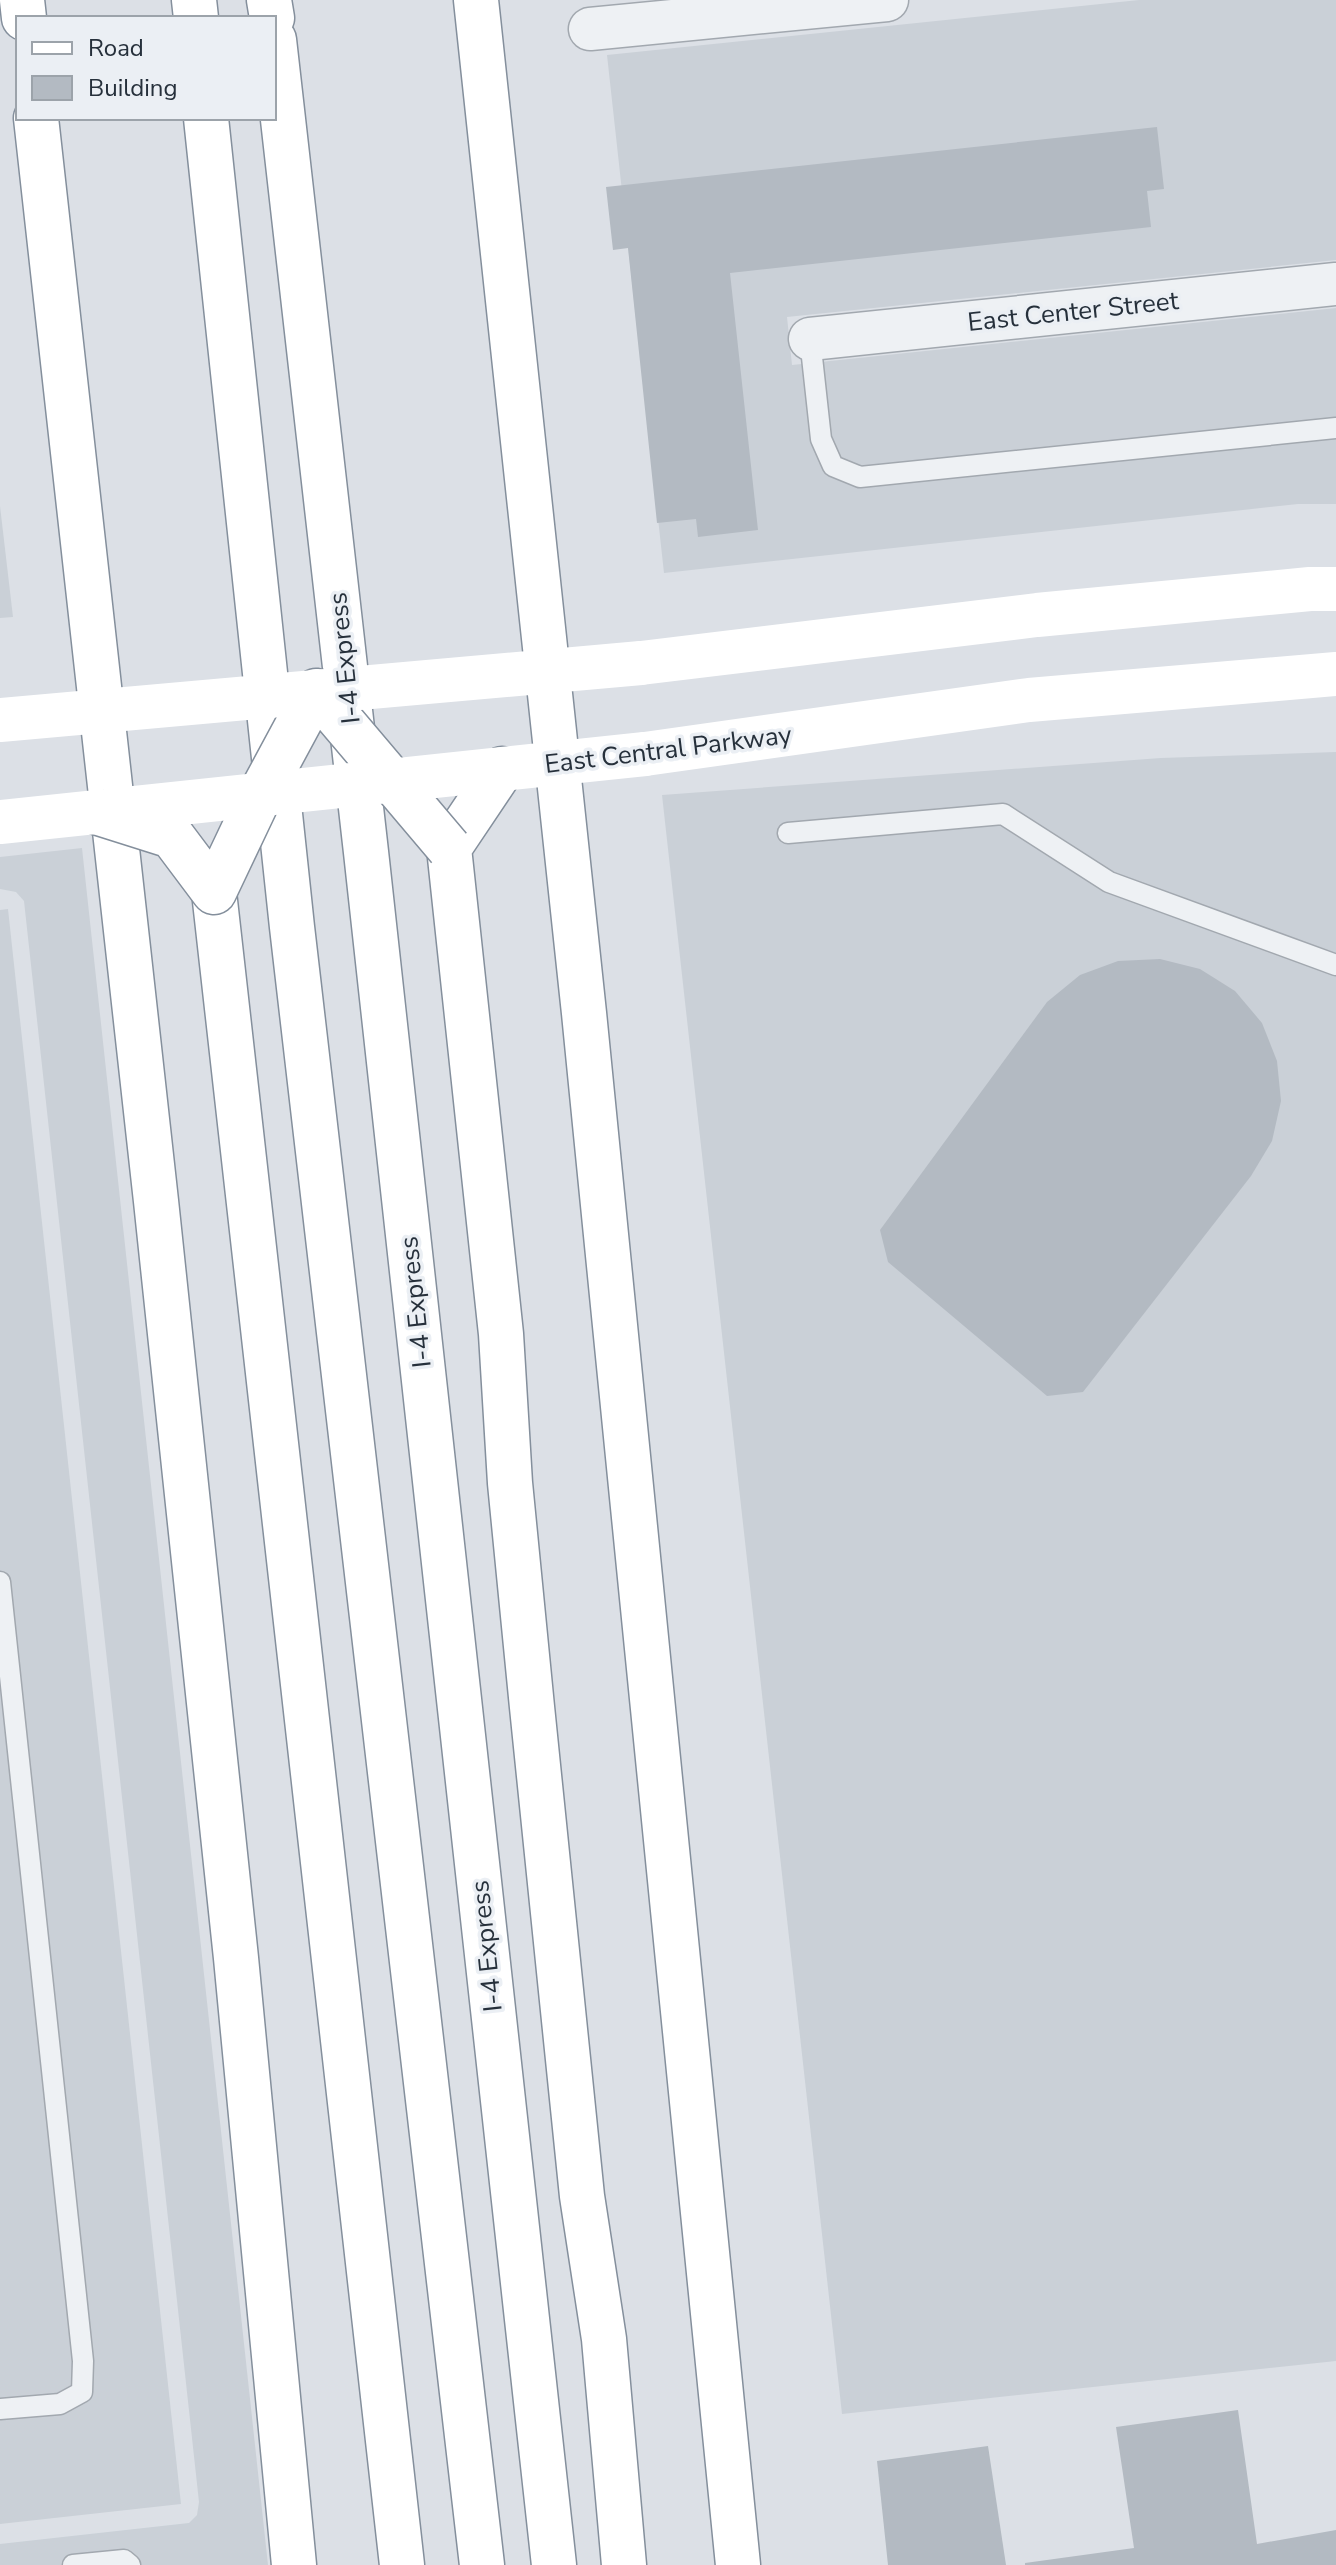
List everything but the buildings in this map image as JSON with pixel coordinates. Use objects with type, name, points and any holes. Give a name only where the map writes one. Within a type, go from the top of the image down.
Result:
[{"type":"main road","points":[[476,0],[584,1013],[738,2565]]},
{"type":"main road","name":"I-4 Express","points":[[276,58],[554,2565]]},
{"type":"main road","points":[[36,120],[236,1958],[294,2565]]},
{"type":"main road","points":[[206,120],[292,927],[482,2565]]},
{"type":"main road","points":[[0,720],[641,663],[1037,615],[1336,589]]},
{"type":"main road","name":"East Central Parkway","points":[[0,822],[645,754],[1029,700],[1336,674]]},
{"type":"main road","points":[[316,691],[449,848],[501,1334],[510,1483],[537,1755],[582,2196],[604,2339],[624,2565]]},
{"type":"main road","points":[[214,892],[260,795],[316,691]]},
{"type":"main road","points":[[449,848],[502,769]]},
{"type":"main road","points":[[96,812],[172,836],[214,892],[402,2565]]},
{"type":"street","points":[[590,29],[887,0]]},
{"type":"street","name":"East Center Street","points":[[810,339],[1336,284]]},
{"type":"lane","points":[[810,339],[821,439],[833,466],[860,477],[1336,428]]},
{"type":"lane","points":[[788,833],[1003,814],[1109,882],[1336,965]]},
{"type":"lane","points":[[0,1582],[83,2361],[82,2392],[60,2404],[0,2409]]},
{"type":"lane","points":[[73,2565],[124,2560],[130,2565]]},
{"type":"shaded area","points":[[1139,0],[1336,0],[1336,260],[787,317],[792,365],[1336,308],[1336,504],[1298,504],[664,573],[607,55]]},
{"type":"shaded area","points":[[0,506],[13,617],[0,618]]},
{"type":"shaded area","points":[[1336,752],[1336,2361],[842,2414],[662,795],[1161,758]]},
{"type":"shaded area","points":[[82,848],[268,2565],[0,2565],[0,2544],[189,2523],[197,2515],[199,2502],[24,901],[16,892],[0,889],[0,857]]},
{"type":"shaded area","points":[[8,909],[181,2504],[0,2524],[0,910]]}]
